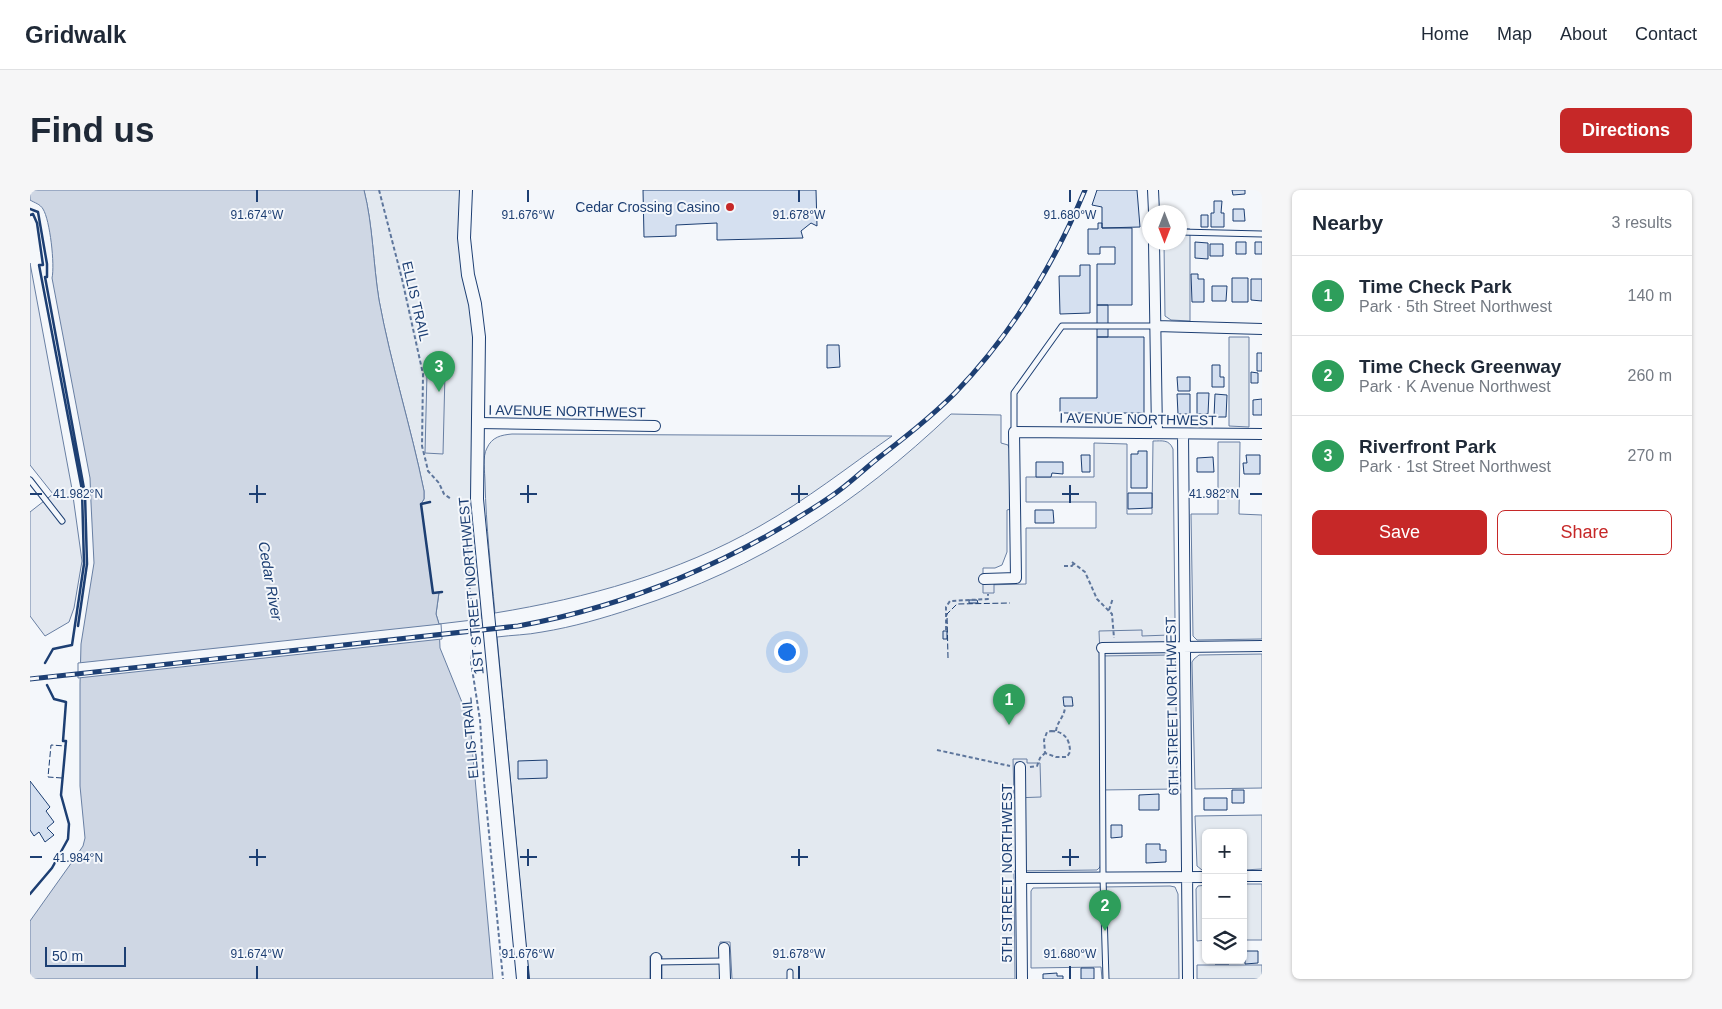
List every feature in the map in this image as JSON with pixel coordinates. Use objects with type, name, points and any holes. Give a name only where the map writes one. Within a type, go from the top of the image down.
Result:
[{"type":"street","name":"1ST STREET NORTHWEST","points":[[466,190],[464,238],[468,275],[475,304],[479,337],[477,499],[522,979]]},
{"type":"street","points":[[1153,190],[1154,205]]},
{"type":"street","points":[[1154,250],[1157,433]]},
{"type":"street","points":[[1156,326],[1262,329]]},
{"type":"street","name":"I AVENUE NORTHWEST","points":[[478,423],[655,426]]},
{"type":"street","name":"I AVENUE NORTHWEST","points":[[1014,432],[1262,434]]},
{"type":"street","points":[[984,579],[1016,578],[1014,432]]},
{"type":"street","name":"6TH STREET NORTHWEST","points":[[1183,434],[1188,979]]},
{"type":"street","points":[[1102,648],[1262,646]]},
{"type":"street","name":"5TH STREET NORTHWEST","points":[[1020,766],[1022,979]]},
{"type":"street","points":[[1247,876],[1262,876]]},
{"type":"street","points":[[1021,878],[1202,877]]},
{"type":"street","points":[[724,948],[725,979]]},
{"type":"street","points":[[656,960],[656,979]]},
{"type":"lane","points":[[1187,232],[1262,234]]},
{"type":"lane","points":[[1014,432],[1014,393],[1062,326],[1156,326]]},
{"type":"lane","points":[[30,480],[62,521]]},
{"type":"lane","points":[[1102,648],[1103,878],[1106,979]]},
{"type":"lane","points":[[656,960],[725,961]]},
{"type":"lane","points":[[790,972],[790,979]]},
{"type":"path","name":"ELLIS TRAIL","points":[[379,190],[422,368],[422,446],[428,471],[439,483],[444,494],[451,499]]},
{"type":"path","points":[[466,516],[470,593],[472,603],[478,610]]},
{"type":"path","points":[[1064,566],[1072,566],[1073,563],[1084,572],[1097,599],[1114,618],[1114,648]]},
{"type":"path","points":[[946,630],[946,607],[950,601],[988,599],[988,594]]},
{"type":"path","points":[[1108,610],[1113,598]]},
{"type":"path","name":"ELLIS TRAIL","points":[[480,633],[472,652],[471,662],[480,720],[503,979]]},
{"type":"path","points":[[1056,731],[1057,724],[1064,714],[1065,706]]},
{"type":"path","points":[[1050,731],[1056,731],[1068,740],[1069,754],[1064,757],[1056,757],[1046,753],[1044,745],[1046,734],[1050,731]]},
{"type":"path","points":[[937,750],[1013,767],[1037,766],[1040,758],[1046,753]]},
{"type":"shaded area","points":[[364,190],[466,190],[478,335],[483,560],[481,619],[439,624],[436,614],[439,593],[433,593],[421,504],[424,499],[424,491],[379,300]]},
{"type":"shaded area","points":[[1187,229],[1190,229],[1190,321],[1171,320],[1165,316],[1164,250],[1187,250]]},
{"type":"shaded area","points":[[30,263],[72,489],[82,561],[74,608],[69,622],[45,636],[30,616],[30,512],[53,494],[30,465]]},
{"type":"shaded area","points":[[1229,337],[1249,337],[1249,427],[1229,426]]},
{"type":"shaded area","points":[[427,373],[445,373],[443,454],[425,453]]},
{"type":"shaded area","points":[[951,414],[1001,415],[1001,443],[1008,445],[1010,450],[1011,509],[1007,510],[1007,552],[1002,565],[995,568],[983,568],[983,585],[1026,584],[1026,528],[1096,528],[1096,502],[1026,502],[1026,477],[1094,477],[1094,443],[1127,444],[1127,514],[1152,514],[1153,441],[1165,441],[1173,449],[1177,789],[1100,790],[1101,862],[1097,870],[1014,871],[1015,979],[732,979],[730,942],[720,942],[721,979],[662,979],[662,956],[650,956],[650,979],[529,979],[497,637],[554,630],[600,619],[680,592],[764,553],[804,530],[879,477]]},
{"type":"shaded area","points":[[512,434],[892,436],[777,516],[729,543],[631,582],[564,600],[495,613],[486,515],[485,452],[494,439]]},
{"type":"shaded area","points":[[1218,442],[1240,442],[1239,514],[1262,515],[1262,639],[1197,640],[1193,636],[1191,514],[1218,514]]},
{"type":"shaded area","points":[[983,581],[994,581],[994,593],[983,593]]},
{"type":"shaded area","points":[[1142,630],[1142,636],[1169,635],[1169,655],[1100,656],[1099,631]]},
{"type":"shaded area","points":[[1262,654],[1262,788],[1195,789],[1192,662],[1199,655]]},
{"type":"shaded area","points":[[1013,759],[1027,759],[1027,763],[1040,763],[1041,797],[1014,798]]},
{"type":"shaded area","points":[[1262,815],[1262,869],[1247,870],[1247,829],[1202,829],[1202,870],[1197,866],[1195,816]]},
{"type":"shaded area","points":[[1247,884],[1262,884],[1262,940],[1247,940]]},
{"type":"shaded area","points":[[1198,886],[1202,886],[1202,940],[1197,941],[1196,889]]},
{"type":"shaded area","points":[[1175,887],[1178,894],[1179,979],[1102,979],[1101,967],[1031,968],[1031,891],[1033,888]]},
{"type":"shaded area","points":[[1197,965],[1262,965],[1262,979],[1197,979]]},
{"type":"water","name":"Cedar River","points":[[30,190],[364,190],[379,300],[424,491],[424,499],[421,504],[433,593],[439,592],[436,614],[439,624],[440,648],[470,722],[493,979],[30,979],[30,921],[83,846],[85,838],[80,786],[81,644],[94,563],[90,478],[52,278],[53,263],[50,232],[43,209],[30,200]]},
{"type":"pier","points":[[441,624],[442,639],[78,678],[78,663]]},
{"type":"building","name":"Cedar Crossing Casino","points":[[643,190],[816,190],[817,226],[811,223],[801,231],[803,238],[717,240],[717,223],[676,225],[676,236],[644,237]]},
{"type":"building","points":[[1097,190],[1137,190],[1140,227],[1102,228],[1102,207],[1092,205]]},
{"type":"building","points":[[1232,190],[1245,190],[1245,194],[1233,195]]},
{"type":"building","points":[[1214,201],[1222,201],[1221,213],[1224,213],[1224,227],[1211,227],[1211,213],[1214,213]]},
{"type":"building","points":[[1233,209],[1244,209],[1245,221],[1233,221]]},
{"type":"building","points":[[1201,215],[1208,215],[1208,227],[1201,227]]},
{"type":"building","points":[[1098,223],[1102,223],[1102,228],[1132,228],[1132,305],[1097,305],[1097,264],[1115,264],[1115,247],[1100,247],[1100,254],[1088,254],[1088,229],[1098,229]]},
{"type":"building","points":[[1195,242],[1208,243],[1208,259],[1195,258]]},
{"type":"building","points":[[1236,242],[1246,242],[1246,254],[1236,254]]},
{"type":"building","points":[[1255,242],[1262,242],[1262,254],[1255,254]]},
{"type":"building","points":[[1210,244],[1223,244],[1223,256],[1210,256]]},
{"type":"building","points":[[1080,265],[1090,265],[1090,313],[1060,314],[1059,276],[1080,276]]},
{"type":"building","points":[[1191,274],[1198,274],[1198,279],[1204,279],[1204,302],[1192,302]]},
{"type":"building","points":[[1232,278],[1248,278],[1248,302],[1232,302]]},
{"type":"building","points":[[1251,279],[1262,279],[1262,301],[1251,300]]},
{"type":"building","points":[[1212,286],[1227,286],[1226,301],[1212,301]]},
{"type":"building","points":[[1097,305],[1108,305],[1108,337],[1097,337]]},
{"type":"building","points":[[1097,337],[1144,337],[1144,413],[1060,413],[1060,398],[1097,398]]},
{"type":"building","points":[[827,345],[839,345],[840,367],[827,368]]},
{"type":"building","points":[[1257,353],[1262,353],[1262,371],[1257,371]]},
{"type":"building","points":[[1212,365],[1220,365],[1220,377],[1224,377],[1224,387],[1212,387]]},
{"type":"building","points":[[1251,372],[1258,373],[1258,383],[1251,383]]},
{"type":"building","points":[[1177,377],[1190,377],[1190,391],[1178,391]]},
{"type":"building","points":[[1197,393],[1209,393],[1208,414],[1197,414]]},
{"type":"building","points":[[1177,394],[1190,394],[1190,414],[1178,414]]},
{"type":"building","points":[[1215,394],[1227,395],[1226,417],[1214,417]]},
{"type":"building","points":[[1262,399],[1262,415],[1253,415],[1253,400]]},
{"type":"building","points":[[1138,451],[1147,451],[1147,488],[1131,488],[1131,454],[1138,454]]},
{"type":"building","points":[[1081,455],[1090,455],[1090,472],[1082,472]]},
{"type":"building","points":[[1246,455],[1260,455],[1260,474],[1244,474],[1243,463],[1247,463]]},
{"type":"building","points":[[1213,457],[1214,472],[1197,472],[1197,458]]},
{"type":"building","points":[[1036,462],[1063,462],[1063,474],[1052,473],[1051,477],[1036,477]]},
{"type":"building","points":[[1128,493],[1152,493],[1152,508],[1128,509]]},
{"type":"building","points":[[1035,510],[1053,510],[1054,523],[1035,523]]},
{"type":"building","points":[[969,600],[977,600],[978,603],[969,603]]},
{"type":"building","points":[[943,631],[947,631],[947,639],[943,639]]},
{"type":"building","points":[[1063,697],[1072,697],[1073,706],[1064,706]]},
{"type":"building","points":[[547,760],[547,778],[518,779],[518,761]]},
{"type":"building","points":[[30,781],[50,807],[46,811],[54,822],[47,828],[54,835],[45,842],[39,832],[34,836],[30,830]]},
{"type":"building","points":[[1232,790],[1244,790],[1244,803],[1232,803]]},
{"type":"building","points":[[1159,794],[1159,810],[1139,810],[1139,795]]},
{"type":"building","points":[[1204,798],[1227,798],[1227,810],[1204,810]]},
{"type":"building","points":[[1111,825],[1122,825],[1122,837],[1111,838]]},
{"type":"building","points":[[1146,844],[1160,844],[1160,850],[1166,850],[1166,862],[1146,863]]},
{"type":"building","points":[[1247,951],[1258,951],[1258,963],[1247,964]]},
{"type":"building","points":[[1081,968],[1094,968],[1094,979],[1081,979]]},
{"type":"building","points":[[1057,973],[1057,976],[1063,976],[1063,979],[1043,979],[1043,974]]},
{"type":"railway","points":[[30,679],[518,626],[559,617],[641,593],[681,578],[720,560],[758,541],[836,493],[917,427],[955,393],[1013,323],[1045,271],[1073,218],[1085,190]]},
{"type":"fence","points":[[948,658],[947,614],[957,604],[1010,603]]},
{"type":"fence","points":[[62,778],[48,777],[51,745],[65,746]]},
{"type":"wall","points":[[30,209],[38,212],[47,264],[47,277],[45,277],[85,494],[87,564],[78,626]]},
{"type":"wall","points":[[30,215],[33,214],[37,223],[43,265],[39,265],[82,490],[84,564],[72,645],[53,649],[45,663]]},
{"type":"wall","points":[[430,502],[421,504],[433,593],[442,592]]},
{"type":"wall","points":[[30,894],[52,868],[68,839],[69,824],[61,795],[66,741],[63,741],[66,702],[54,699],[47,685]]},
{"type":"place","name":"Cedar Crossing Casino","points":[[730,207]]},
{"type":"place","name":"Riverfront Park","points":[[439,392]]},
{"type":"place","name":"Time Check Park","points":[[1009,725]]},
{"type":"place","name":"Time Check Greenway","points":[[1105,931]]}]
